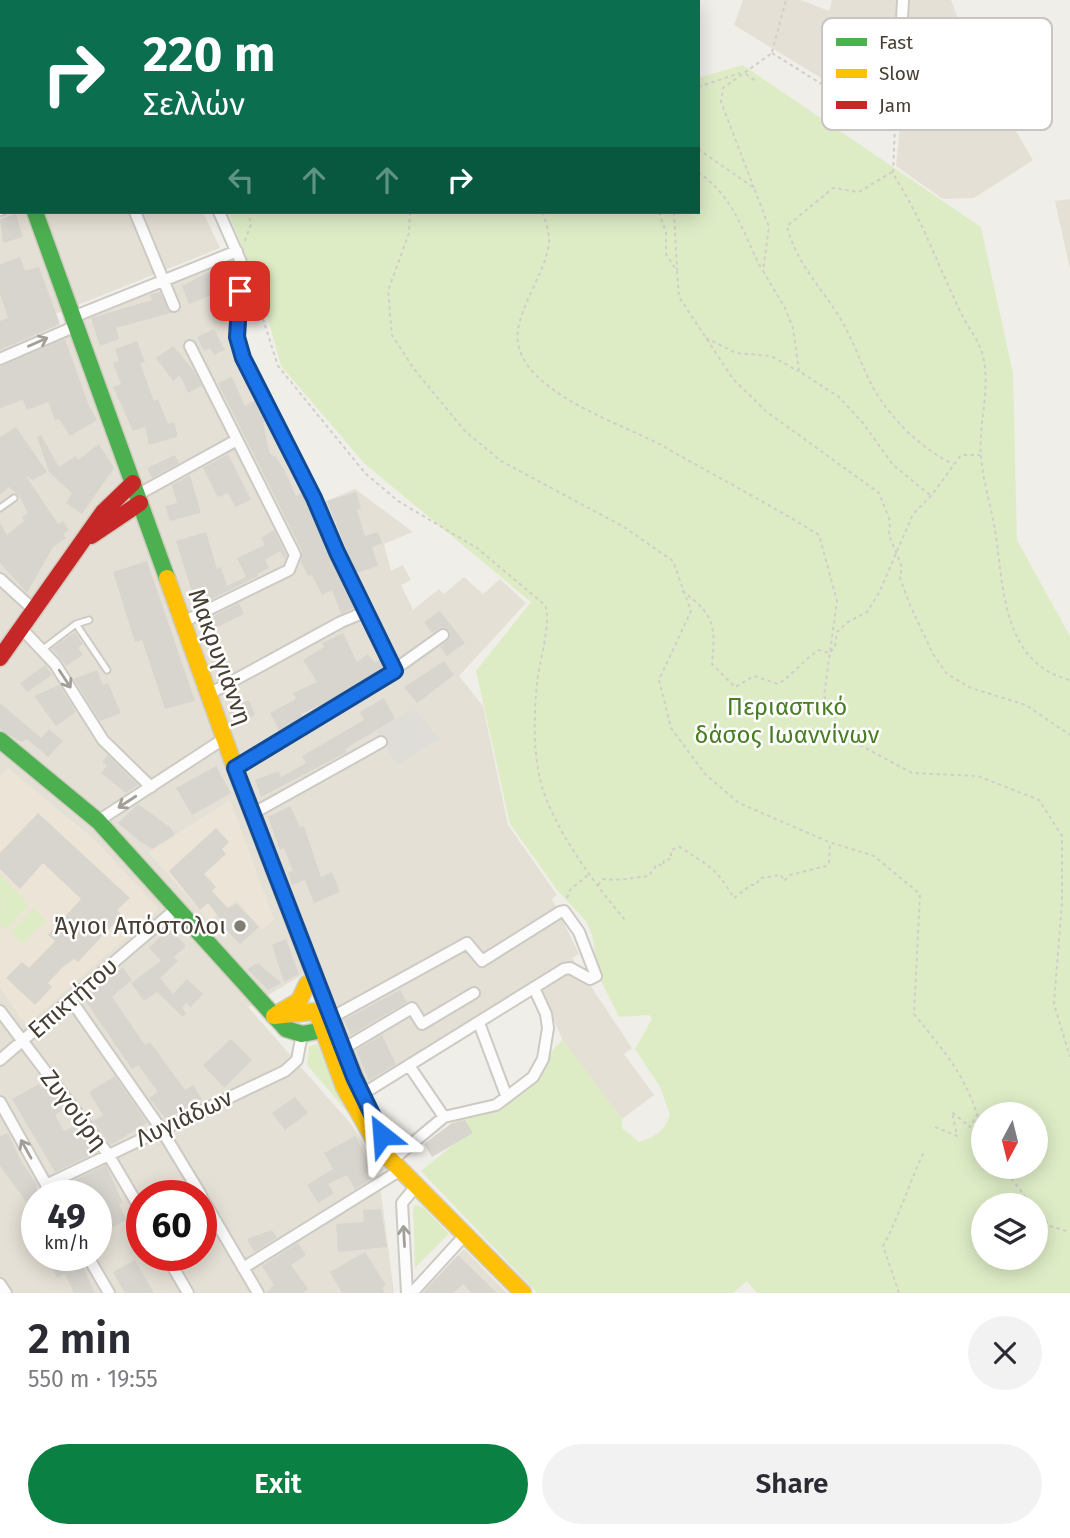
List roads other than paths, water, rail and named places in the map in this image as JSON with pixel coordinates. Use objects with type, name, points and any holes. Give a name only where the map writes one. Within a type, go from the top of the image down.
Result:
[{"type":"main road","name":"Μακρυγιάννη","points":[[36,214],[327,1020],[355,1110],[379,1148],[523,1293]]},
{"type":"main road","points":[[0,658],[112,501],[136,494]]},
{"type":"main road","points":[[1,743],[98,821],[286,1029],[302,1034],[327,1020]]},
{"type":"main road","name":"Μακρυγιάννη","points":[[279,886],[307,985],[343,1049],[361,1095],[406,1173]]},
{"type":"main road","points":[[274,1016],[299,1001],[307,985]]},
{"type":"main road","points":[[274,1016],[327,1020]]},
{"type":"street","points":[[902,18],[903,0]]},
{"type":"street","points":[[136,214],[174,306]]},
{"type":"street","points":[[220,214],[237,251],[241,271],[237,310],[239,346],[395,671]]},
{"type":"street","points":[[0,359],[74,322],[237,251]]},
{"type":"street","points":[[183,622],[289,570],[295,555],[235,441],[190,345]]},
{"type":"street","points":[[136,494],[235,441]]},
{"type":"street","points":[[0,579],[34,610]]},
{"type":"street","points":[[209,694],[341,622],[367,611]]},
{"type":"street","points":[[21,628],[43,649],[66,680],[94,729],[150,787]]},
{"type":"street","points":[[235,768],[395,671],[443,635]]},
{"type":"street","points":[[98,821],[225,738]]},
{"type":"street","points":[[252,814],[381,742]]},
{"type":"street","name":"Επικτήτου","points":[[0,1060],[177,908]]},
{"type":"street","points":[[327,1020],[467,943],[482,961],[564,911],[579,932],[596,976],[590,979],[570,968],[361,1095]]},
{"type":"street","points":[[243,1268],[406,1173],[444,1117],[489,1108],[533,1077],[543,1059],[548,1028],[534,988]]},
{"type":"street","points":[[343,1049],[412,1007],[422,1024],[474,993]]},
{"type":"street","points":[[71,1000],[161,1129],[191,1180]]},
{"type":"street","name":"Ζυγούρη","points":[[0,1011],[108,1154],[126,1185]]},
{"type":"street","points":[[479,1023],[506,1095]]},
{"type":"street","name":"Λυγιάδων","points":[[56,1180],[285,1071],[297,1060],[302,1034]]},
{"type":"street","points":[[410,1066],[444,1117]]},
{"type":"street","points":[[0,1102],[43,1180]]},
{"type":"street","points":[[406,1173],[402,1203],[409,1293]]},
{"type":"street","points":[[217,1223],[258,1293]]},
{"type":"street","points":[[409,1293],[467,1234]]},
{"type":"street","points":[[96,1271],[109,1293]]},
{"type":"street","points":[[175,1271],[188,1293]]},
{"type":"street","points":[[0,1284],[6,1293]]},
{"type":"lane","points":[[0,509],[14,498]]},
{"type":"lane","points":[[43,649],[76,624],[89,620]]},
{"type":"lane","points":[[76,624],[107,670]]},
{"type":"place","name":"Άγιοι Απόστολοι","points":[[240,926]]},
{"type":"park label","name":"Περιαστικό δάσος Ιωαννίνων","points":[[787,721]]}]
